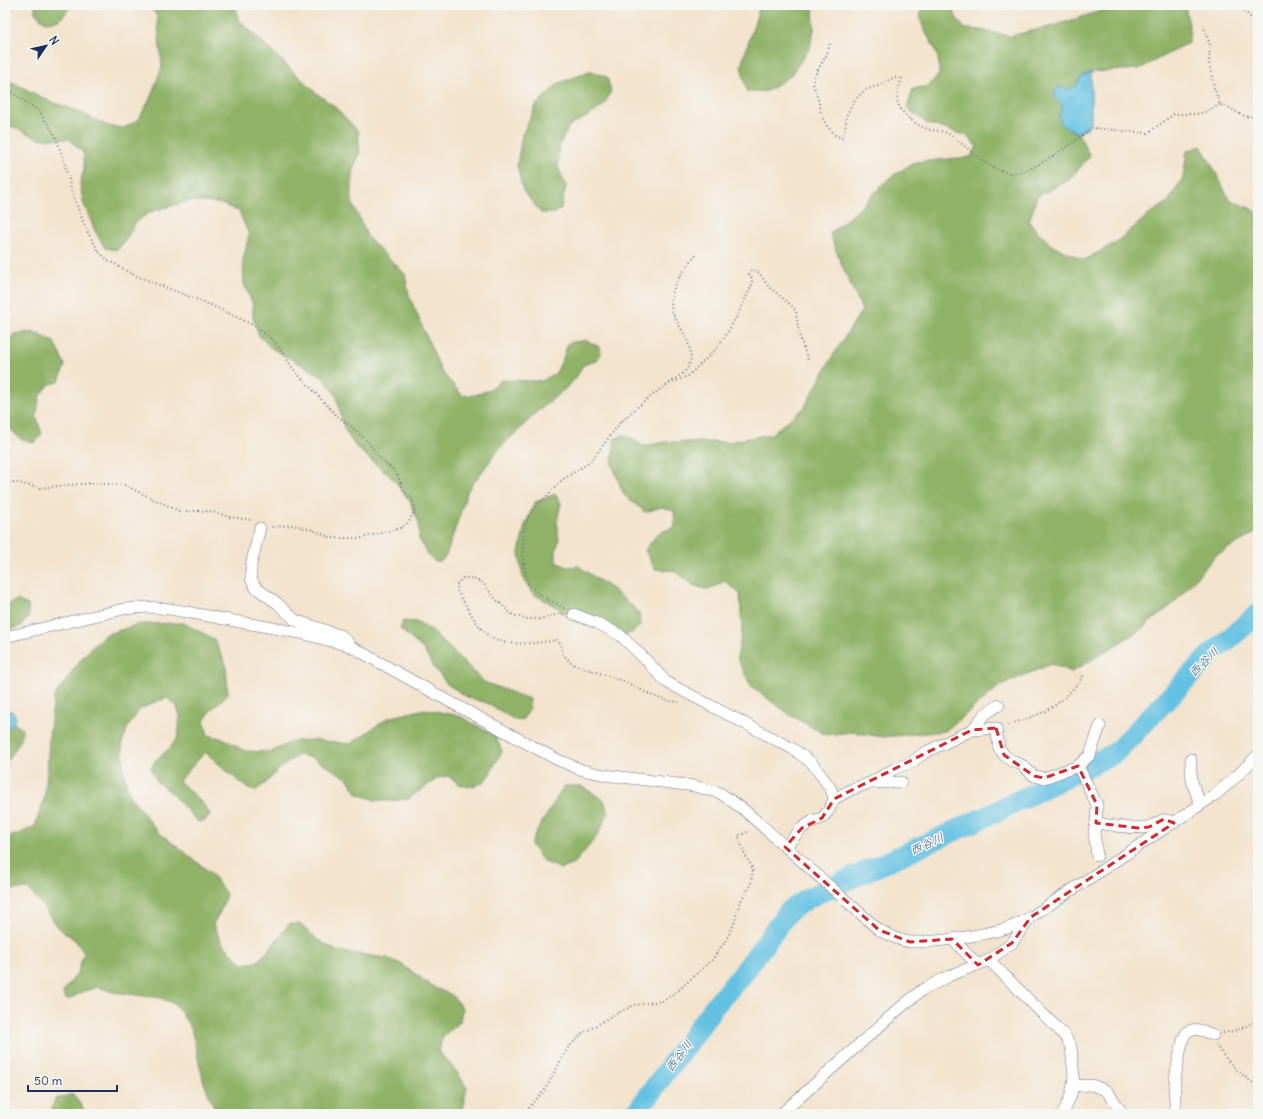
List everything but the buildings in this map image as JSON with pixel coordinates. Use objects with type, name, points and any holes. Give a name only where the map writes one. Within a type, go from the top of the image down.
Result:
[{"type":"street","points":[[260,528],[251,565],[252,579],[256,588],[295,620],[342,636],[350,646]]},
{"type":"street","points":[[5,637],[124,609],[147,607],[170,609],[300,633],[350,646],[558,760],[582,770],[605,775],[694,786],[720,793],[743,809],[879,930],[894,938],[910,942],[977,935],[1009,927],[1030,917],[1201,804],[1238,775],[1258,755]]},
{"type":"street","points":[[574,614],[597,623],[620,635],[666,682],[793,749],[812,763],[831,789],[834,799]]},
{"type":"street","points":[[972,730],[985,714],[999,705]]},
{"type":"street","points":[[870,783],[881,775],[912,762],[924,753],[972,730],[996,728],[999,748],[1004,755],[1012,761],[1022,765],[1034,776],[1044,778],[1081,770],[1090,755],[1100,726]]},
{"type":"street","points":[[1191,759],[1190,772],[1192,782],[1201,804]]},
{"type":"street","points":[[1081,770],[1097,805],[1094,832],[1097,856]]},
{"type":"street","points":[[785,847],[802,828],[822,818],[829,810],[834,799],[852,789],[870,783],[901,782]]},
{"type":"street","points":[[1096,824],[1138,828],[1149,827],[1164,819],[1174,823]]},
{"type":"street","points":[[781,1114],[922,990],[949,976],[984,963],[1012,943],[1030,917]]},
{"type":"street","points":[[952,938],[984,963],[1065,1036],[1072,1047],[1074,1076],[1073,1086],[1063,1114]]},
{"type":"street","points":[[1177,1114],[1175,1083],[1181,1048],[1185,1035],[1188,1032],[1197,1029],[1213,1035]]},
{"type":"street","points":[[1073,1086],[1092,1085],[1107,1091],[1123,1114]]},
{"type":"path","points":[[1240,5],[1258,29]]},
{"type":"path","points":[[1203,25],[1210,45],[1209,63],[1220,106]]},
{"type":"path","points":[[830,44],[827,54],[814,77],[813,84],[820,106],[821,115],[827,126],[835,135],[842,138],[845,130],[847,114],[854,101],[866,90],[893,78],[902,77],[897,90],[898,103],[902,111],[912,121],[929,129],[946,132],[987,164],[1001,171],[1016,173],[1035,167],[1062,150],[1092,128],[1148,133],[1174,114],[1202,113],[1220,106],[1224,106],[1240,115],[1247,117],[1258,114]]},
{"type":"path","points":[[5,88],[39,111],[54,132],[63,157],[72,193],[86,229],[99,252],[109,261],[134,275],[211,305],[253,325],[274,342],[295,371],[336,415],[363,438],[378,456],[397,474],[404,491],[413,500],[415,509],[409,522],[401,528],[361,538],[331,538],[313,530],[293,525],[260,528],[253,521],[230,517],[210,510],[179,511],[124,485],[95,483],[68,484],[40,488],[14,482],[5,483]]},
{"type":"path","points":[[574,614],[540,595],[528,584],[522,555],[524,530],[527,520],[534,508],[562,480],[590,462],[620,423],[664,386],[685,372],[690,363],[691,350],[686,337],[674,316],[671,306],[672,296],[677,281],[697,253]]},
{"type":"path","points":[[664,386],[688,376],[715,350],[726,335],[739,312],[752,284],[752,278],[749,274],[751,271],[755,270],[760,274],[769,287],[796,311],[799,335],[808,360]]},
{"type":"path","points":[[574,614],[555,615],[540,619],[524,619],[511,614],[492,595],[483,583],[471,578],[463,578],[457,584],[457,592],[482,629],[490,638],[500,642],[531,643],[556,640],[561,644],[562,653],[572,664],[624,682],[668,701],[682,702]]},
{"type":"path","points":[[996,728],[1038,715],[1059,703],[1073,690],[1084,674]]},
{"type":"path","points":[[523,1114],[544,1091],[568,1048],[582,1034],[608,1018],[634,1005],[662,1002],[675,993],[711,961],[734,924],[739,904],[751,884],[753,869],[738,836],[762,826]]},
{"type":"path","points":[[1258,1019],[1246,1027],[1234,1032],[1213,1035],[1215,1042],[1223,1054],[1251,1082],[1258,1086]]},
{"type":"highlighted area","points":[[996,728],[1004,755],[1034,776],[1044,778],[1078,766],[1097,805],[1096,823],[1138,828],[1149,827],[1164,819],[1174,823],[1031,917],[1012,943],[978,965],[952,939],[910,942],[879,930],[785,847],[802,828],[822,818],[834,799],[972,730]]},
{"type":"green space","points":[[35,5],[72,5],[60,20],[45,22],[35,13]]},
{"type":"green space","points":[[149,5],[235,5],[239,20],[315,92],[335,107],[358,131],[360,153],[352,172],[352,202],[368,238],[405,274],[409,295],[441,371],[463,396],[475,395],[489,390],[502,380],[542,381],[556,373],[568,343],[586,340],[599,347],[601,354],[596,361],[583,365],[576,378],[566,388],[538,411],[499,449],[468,490],[446,556],[441,561],[434,561],[428,555],[419,539],[419,523],[410,502],[395,481],[355,446],[344,428],[336,395],[322,376],[271,348],[259,336],[253,317],[253,305],[244,284],[243,260],[249,235],[239,211],[218,203],[188,201],[150,212],[136,222],[125,241],[117,250],[105,248],[95,231],[83,202],[80,183],[84,170],[84,154],[69,139],[39,139],[5,123],[5,80],[51,102],[75,110],[108,126],[124,128],[138,120],[149,101],[162,67],[157,16]]},
{"type":"green space","points":[[760,5],[813,5],[814,30],[809,50],[790,76],[767,91],[747,92],[741,66]]},
{"type":"green space","points":[[924,5],[951,5],[956,17],[965,29],[981,30],[1010,36],[1053,26],[1119,5],[1185,5],[1190,31],[1188,43],[1139,69],[1091,72],[1081,77],[1077,85],[1068,90],[1058,86],[1063,106],[1059,115],[1073,132],[1078,133],[1090,156],[1069,180],[1037,196],[1029,222],[1051,245],[1084,260],[1115,243],[1151,213],[1168,202],[1183,178],[1187,151],[1201,146],[1229,199],[1256,211],[1258,219],[1258,529],[1250,536],[1216,555],[1173,604],[1137,632],[1072,672],[1051,664],[1001,685],[945,731],[883,737],[851,732],[826,735],[790,715],[751,686],[737,658],[742,630],[740,594],[725,581],[708,590],[693,585],[675,571],[655,569],[645,550],[658,533],[675,527],[674,511],[662,507],[645,512],[624,495],[612,464],[615,438],[625,435],[644,446],[665,442],[728,442],[771,434],[804,408],[834,354],[862,310],[840,261],[830,233],[859,209],[889,178],[915,162],[971,157],[977,147],[967,136],[926,123],[907,108],[913,89],[928,86],[939,74],[937,54],[922,23],[921,11]]},
{"type":"green space","points":[[592,71],[607,77],[611,91],[604,105],[590,115],[569,126],[559,146],[558,167],[566,186],[561,208],[555,213],[541,213],[523,191],[517,165],[522,135],[537,104],[559,83]]},
{"type":"green space","points":[[34,332],[54,342],[65,365],[59,382],[50,384],[40,395],[36,416],[42,434],[34,443],[20,439],[5,423],[5,346],[14,334]]},
{"type":"green space","points":[[555,494],[561,503],[557,522],[559,540],[556,550],[556,562],[567,567],[578,566],[612,589],[639,612],[640,626],[633,632],[625,635],[572,620],[558,608],[533,594],[523,578],[519,553],[525,525],[535,502]]},
{"type":"green space","points":[[17,600],[28,605],[29,616],[22,625],[5,632],[5,606]]},
{"type":"green space","points":[[403,621],[416,622],[431,630],[484,682],[529,699],[530,709],[523,719],[515,720],[487,703],[467,697],[447,684],[433,666],[423,649],[400,629]]},
{"type":"green space","points":[[183,623],[214,639],[226,665],[228,694],[211,710],[204,721],[208,735],[224,739],[245,751],[271,752],[293,741],[317,740],[350,744],[388,718],[425,709],[460,716],[495,736],[502,751],[483,783],[468,787],[459,784],[448,776],[438,778],[408,799],[392,801],[375,800],[358,794],[347,778],[313,758],[298,755],[278,770],[267,782],[255,791],[242,784],[205,752],[179,781],[203,804],[210,814],[206,820],[198,822],[168,790],[157,782],[151,769],[155,761],[169,749],[178,737],[180,716],[177,706],[167,698],[139,710],[128,727],[122,743],[124,774],[130,796],[157,831],[211,873],[226,894],[221,910],[213,924],[222,943],[243,964],[256,962],[268,951],[289,924],[300,924],[318,940],[337,951],[387,958],[401,964],[435,988],[452,995],[462,1009],[460,1022],[444,1035],[438,1051],[457,1072],[467,1088],[462,1109],[455,1114],[217,1114],[204,1083],[191,1028],[176,1005],[161,998],[112,992],[99,987],[84,991],[68,1000],[64,998],[63,992],[77,974],[84,953],[75,940],[56,926],[44,907],[28,889],[5,890],[5,837],[17,835],[35,826],[44,799],[54,697],[81,659],[104,635],[139,624]]},
{"type":"green space","points":[[14,723],[22,729],[21,740],[5,765],[5,725],[10,728]]},
{"type":"green space","points":[[564,786],[581,786],[604,800],[608,813],[598,835],[574,864],[561,869],[543,861],[531,845],[535,834]]},
{"type":"green space","points":[[73,1094],[87,1114],[50,1114],[55,1099]]},
{"type":"water","points":[[1091,72],[1091,122],[1087,128],[1078,133],[1061,125],[1059,115],[1063,106],[1054,97],[1058,86],[1068,90],[1077,85],[1081,77]]},
{"type":"water","points":[[5,707],[14,713],[16,718],[10,728],[5,725]]},
{"type":"waterway","name":"西谷川","points":[[635,1114],[716,1004],[741,976],[788,912],[808,898],[987,816],[1115,753],[1209,656],[1258,614]]}]
